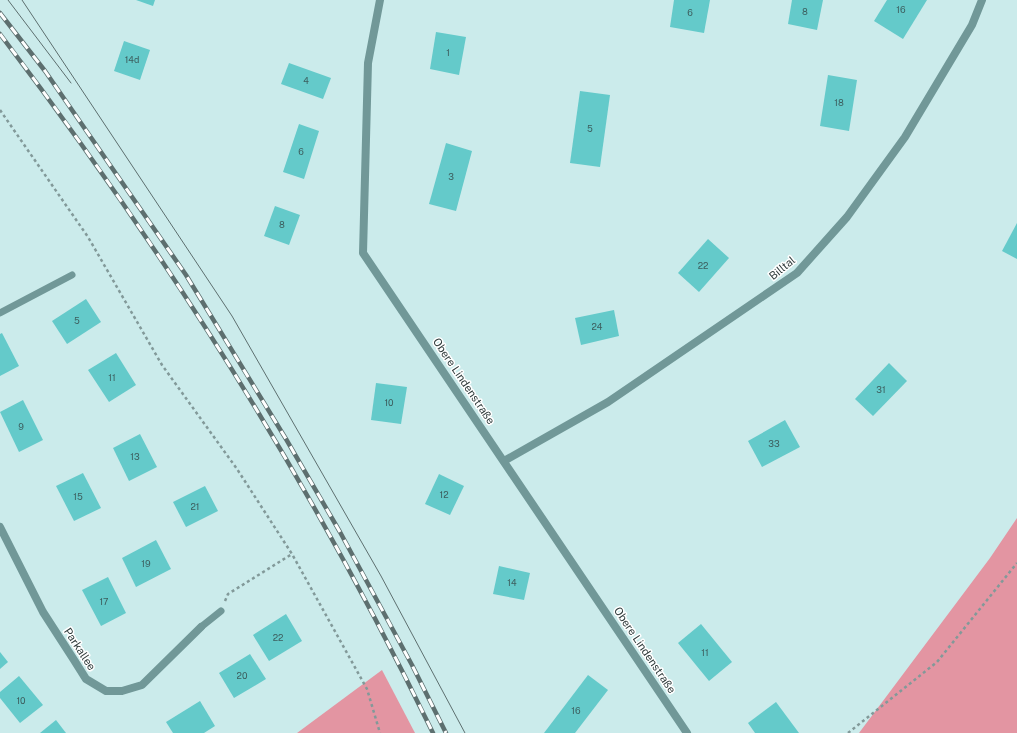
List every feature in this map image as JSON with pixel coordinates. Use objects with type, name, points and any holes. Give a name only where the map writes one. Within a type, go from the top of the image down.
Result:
[{"type":"street","name":"Obere Lindenstraße","points":[[380,0],[368,63],[363,253],[687,733]]},
{"type":"street","name":"Billtal","points":[[504,461],[608,402],[797,273],[847,217],[905,137],[972,25],[982,0]]},
{"type":"street","name":"Parkallee","points":[[0,527],[43,612],[86,679],[106,691],[122,691],[142,685],[201,627]]},
{"type":"lane","points":[[0,313],[72,275]]},
{"type":"lane","points":[[201,627],[221,611]]},
{"type":"path","points":[[0,110],[88,237],[162,365],[237,469],[292,554],[367,689],[380,733]]},
{"type":"path","points":[[221,611],[228,594],[292,554]]},
{"type":"path","points":[[848,733],[937,662],[1017,563]]},
{"type":"shaded area","points":[[1017,518],[1017,733],[859,733],[990,558]]},
{"type":"shaded area","points":[[382,670],[415,733],[297,733]]},
{"type":"building","points":[[136,0],[155,0],[153,6]]},
{"type":"building","points":[[674,0],[710,0],[704,33],[670,27]]},
{"type":"building","points":[[792,0],[823,0],[817,30],[788,24]]},
{"type":"building","points":[[887,0],[927,0],[903,39],[874,21]]},
{"type":"building","points":[[436,32],[466,37],[459,75],[430,69]]},
{"type":"building","points":[[124,41],[150,50],[140,80],[114,71]]},
{"type":"building","points":[[289,63],[331,78],[323,99],[281,84]]},
{"type":"building","points":[[828,75],[857,80],[849,131],[820,126]]},
{"type":"building","points":[[580,91],[610,95],[600,167],[570,163]]},
{"type":"building","points":[[299,124],[319,131],[304,179],[283,172]]},
{"type":"building","points":[[446,143],[472,151],[456,211],[429,204]]},
{"type":"building","points":[[275,206],[300,215],[289,245],[264,236]]},
{"type":"building","points":[[1017,223],[1017,259],[1002,251]]},
{"type":"building","points":[[708,239],[729,258],[699,292],[678,273]]},
{"type":"building","points":[[86,299],[101,322],[67,344],[52,321]]},
{"type":"building","points":[[614,310],[619,336],[581,345],[575,318]]},
{"type":"building","points":[[2,333],[19,366],[0,376],[0,334]]},
{"type":"building","points":[[116,353],[136,385],[109,402],[88,370]]},
{"type":"building","points":[[889,363],[907,381],[873,416],[855,399]]},
{"type":"building","points":[[376,383],[407,387],[401,424],[371,420]]},
{"type":"building","points":[[23,400],[43,440],[19,452],[0,412]]},
{"type":"building","points":[[785,420],[800,447],[762,467],[748,441]]},
{"type":"building","points":[[140,434],[157,467],[129,481],[113,448]]},
{"type":"building","points":[[83,473],[101,508],[74,521],[56,486]]},
{"type":"building","points":[[439,474],[464,486],[450,515],[425,504]]},
{"type":"building","points":[[205,486],[218,511],[186,527],[173,502]]},
{"type":"building","points":[[156,540],[171,569],[136,587],[122,558]]},
{"type":"building","points":[[499,566],[530,573],[524,600],[493,594]]},
{"type":"building","points":[[108,577],[126,613],[101,626],[82,590]]},
{"type":"building","points":[[286,614],[302,641],[269,661],[253,635]]},
{"type":"building","points":[[701,624],[732,662],[709,681],[678,643]]},
{"type":"building","points":[[0,652],[8,662],[0,669]]},
{"type":"building","points":[[250,654],[266,679],[234,698],[219,673]]},
{"type":"building","points":[[588,675],[608,690],[575,733],[544,733]]},
{"type":"building","points":[[19,676],[43,705],[20,723],[0,698],[0,692]]},
{"type":"building","points":[[200,701],[215,726],[204,733],[173,733],[166,722]]},
{"type":"building","points":[[776,702],[799,733],[755,733],[748,723]]},
{"type":"building","points":[[56,720],[66,733],[40,733]]},
{"type":"tram line","points":[[8,0],[71,83]]},
{"type":"tram line","points":[[22,0],[232,316],[381,576],[465,733]]},
{"type":"railway","points":[[0,13],[45,71],[186,275],[286,439],[340,532],[412,665],[446,733]]},
{"type":"railway","points":[[0,34],[121,200],[234,373],[338,550],[387,641],[433,733]]}]
